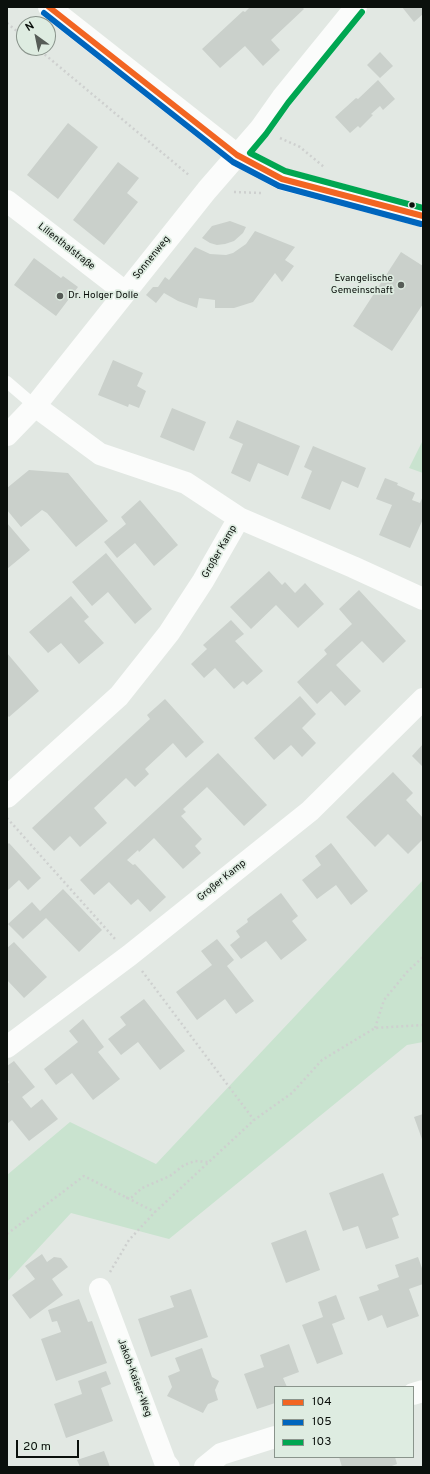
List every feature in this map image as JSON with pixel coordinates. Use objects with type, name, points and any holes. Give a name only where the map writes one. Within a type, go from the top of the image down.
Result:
[{"type":"street","points":[[49,7],[237,155],[282,179],[423,216]]},
{"type":"street","name":"Sonnenweg","points":[[7,436],[35,406],[124,292],[207,190],[260,129],[282,98],[356,7]]},
{"type":"street","name":"Lilienthalstraße","points":[[7,202],[124,292]]},
{"type":"street","name":"Großer Kamp","points":[[35,406],[100,454],[186,483],[239,518],[353,566],[423,599]]},
{"type":"street","name":"Großer Kamp","points":[[7,797],[119,696],[169,633],[203,581],[239,518]]},
{"type":"street","name":"Großer Kamp","points":[[7,1047],[130,955],[310,811],[423,699]]},
{"type":"street","name":"Jakob-Kaiser-Weg","points":[[100,1289],[165,1462],[169,1467]]},
{"type":"street","points":[[205,1467],[221,1454],[274,1437]]},
{"type":"lane","points":[[7,382],[35,406]]},
{"type":"path","points":[[7,23],[16,30]]},
{"type":"path","points":[[47,56],[207,190]]},
{"type":"path","points":[[260,129],[300,147],[325,168]]},
{"type":"path","points":[[375,1028],[384,1000],[407,972],[423,956]]},
{"type":"path","points":[[100,1289],[129,1240],[155,1212],[254,1120],[292,1093],[322,1060],[375,1028],[423,1025]]},
{"type":"path","points":[[126,1198],[132,1197],[142,1188],[170,1176],[184,1165],[195,1162],[209,1162]]},
{"type":"path","points":[[7,1234],[84,1176],[155,1212]]},
{"type":"green space","points":[[423,440],[423,473],[409,468]]},
{"type":"green space","points":[[423,880],[423,1042],[407,1045],[169,1239],[71,1213],[7,1282],[7,1175],[70,1122],[156,1164]]},
{"type":"building","points":[[250,7],[302,7],[304,9],[271,40],[280,50],[263,66],[245,46],[220,68],[202,49],[243,11],[245,12]]},
{"type":"building","points":[[402,7],[423,7],[423,14],[414,22]]},
{"type":"building","points":[[380,52],[393,66],[380,78],[367,65]]},
{"type":"building","points":[[378,80],[395,99],[383,110],[380,106],[371,114],[373,115],[360,128],[358,126],[350,133],[335,117],[356,98],[358,99]]},
{"type":"building","points":[[68,123],[98,147],[58,199],[27,175]]},
{"type":"building","points":[[118,162],[139,178],[127,193],[138,202],[104,245],[73,220]]},
{"type":"building","points":[[230,221],[246,227],[243,233],[234,241],[217,245],[202,238],[212,226]]},
{"type":"building","points":[[255,231],[295,247],[285,260],[294,266],[282,282],[275,273],[253,302],[234,308],[215,308],[215,300],[199,298],[197,308],[178,301],[164,293],[156,303],[146,295],[153,287],[158,287],[165,277],[169,280],[195,247],[210,254],[226,255],[233,253],[246,244]]},
{"type":"building","name":"Evangelische Gemeinschaft","points":[[401,252],[423,266],[423,304],[392,351],[353,326]]},
{"type":"building","points":[[34,258],[61,278],[63,276],[78,287],[56,316],[14,285]]},
{"type":"building","points":[[113,360],[143,373],[137,386],[146,391],[139,408],[129,404],[128,407],[98,395]]},
{"type":"building","points":[[172,408],[206,422],[194,451],[160,437]]},
{"type":"building","points":[[237,420],[300,446],[288,476],[258,463],[250,482],[231,473],[243,444],[229,438]]},
{"type":"building","points":[[313,446],[366,468],[358,488],[342,481],[330,510],[301,498],[312,471],[304,467]]},
{"type":"building","points":[[29,470],[68,473],[108,521],[76,547],[47,513],[42,510],[21,527],[7,510],[7,488]]},
{"type":"building","points":[[385,478],[398,483],[397,485],[415,493],[412,500],[420,503],[423,496],[423,519],[410,548],[379,535],[392,505],[376,499]]},
{"type":"building","points":[[140,500],[178,545],[154,566],[135,543],[117,558],[104,542],[126,524],[121,517]]},
{"type":"building","points":[[7,523],[30,550],[7,569]]},
{"type":"building","points":[[106,553],[152,609],[135,624],[108,592],[92,606],[72,582]]},
{"type":"building","points":[[269,571],[282,585],[285,582],[295,593],[305,583],[324,604],[298,628],[276,605],[251,629],[230,607]]},
{"type":"building","points":[[359,590],[406,641],[383,663],[362,641],[336,665],[361,691],[345,706],[331,691],[317,704],[297,682],[327,654],[324,650],[352,624],[339,609]]},
{"type":"building","points":[[71,596],[89,617],[84,621],[104,643],[79,664],[61,643],[48,653],[29,632]]},
{"type":"building","points":[[231,620],[244,634],[235,641],[263,671],[247,685],[243,681],[234,689],[215,668],[204,678],[191,664],[207,649],[203,645]]},
{"type":"building","points":[[7,653],[39,691],[9,717],[7,715]]},
{"type":"building","points":[[300,696],[316,714],[302,728],[316,743],[302,757],[291,745],[274,760],[254,738]]},
{"type":"building","points":[[165,699],[204,742],[186,758],[173,743],[145,769],[149,774],[135,787],[126,778],[94,808],[107,823],[80,847],[70,836],[54,851],[32,828],[150,719],[147,715]]},
{"type":"building","points":[[423,744],[423,767],[412,756]]},
{"type":"building","points":[[218,753],[267,805],[244,826],[207,787],[183,809],[186,812],[181,816],[202,839],[195,846],[201,853],[183,869],[154,838],[139,852],[138,850],[127,860],[133,865],[135,864],[166,897],[150,912],[138,899],[131,905],[109,882],[94,895],[80,880]]},
{"type":"building","points":[[393,772],[413,793],[406,800],[423,818],[423,839],[408,854],[388,834],[375,847],[346,817]]},
{"type":"building","points":[[9,843],[41,878],[28,890],[19,880],[7,891],[7,845]]},
{"type":"building","points":[[331,843],[368,891],[351,905],[336,885],[317,899],[302,880],[321,865],[315,856]]},
{"type":"building","points":[[63,889],[102,930],[79,952],[46,918],[23,939],[8,924],[32,902],[40,911]]},
{"type":"building","points":[[281,893],[298,916],[292,921],[307,940],[281,960],[266,941],[241,959],[230,945],[240,937],[236,931],[248,922],[247,919]]},
{"type":"building","points":[[217,939],[234,960],[227,966],[254,1001],[236,1014],[225,999],[197,1020],[176,992],[212,965],[201,951]]},
{"type":"building","points":[[14,942],[47,977],[24,998],[7,980],[7,948]]},
{"type":"building","points":[[144,999],[185,1051],[160,1070],[138,1042],[121,1055],[108,1039],[126,1025],[120,1017]]},
{"type":"building","points":[[83,1019],[104,1047],[98,1052],[120,1079],[93,1100],[72,1073],[56,1085],[44,1069],[78,1042],[69,1031]]},
{"type":"building","points":[[14,1061],[35,1087],[22,1097],[31,1108],[42,1099],[58,1119],[29,1141],[12,1120],[7,1124],[7,1084],[9,1082],[7,1080],[7,1066]]},
{"type":"building","points":[[423,1114],[423,1142],[414,1117]]},
{"type":"building","points":[[383,1173],[399,1215],[392,1218],[399,1238],[366,1249],[358,1226],[343,1231],[329,1193]]},
{"type":"building","points":[[306,1230],[320,1270],[286,1283],[271,1243]]},
{"type":"building","points":[[42,1254],[47,1262],[54,1257],[61,1258],[68,1267],[52,1279],[63,1295],[30,1319],[12,1295],[35,1279],[25,1266]]},
{"type":"building","points":[[418,1257],[423,1271],[423,1284],[409,1289],[419,1316],[387,1328],[382,1315],[368,1321],[359,1297],[379,1290],[377,1285],[399,1277],[395,1265]]},
{"type":"building","points":[[191,1289],[208,1337],[151,1357],[138,1319],[174,1307],[170,1296]]},
{"type":"building","points":[[336,1295],[345,1319],[332,1324],[343,1354],[317,1364],[302,1325],[323,1317],[318,1302]]},
{"type":"building","points":[[79,1299],[88,1322],[92,1321],[107,1363],[56,1381],[41,1339],[61,1332],[57,1321],[52,1322],[48,1310]]},
{"type":"building","points":[[289,1344],[299,1372],[283,1378],[287,1386],[274,1386],[274,1403],[257,1409],[244,1374],[264,1367],[260,1355]]},
{"type":"building","points":[[202,1348],[212,1377],[219,1381],[215,1390],[218,1400],[208,1404],[203,1413],[167,1396],[172,1387],[168,1376],[180,1371],[175,1358]]},
{"type":"building","points":[[106,1371],[111,1384],[101,1388],[113,1421],[66,1438],[54,1404],[82,1394],[78,1381]]},
{"type":"building","points":[[104,1451],[110,1467],[80,1467],[77,1460]]},
{"type":"building","points":[[339,1458],[395,1458],[397,1464],[389,1467],[342,1467]]},
{"type":"transit line","name":"104","points":[[49,7],[237,155],[282,179],[423,216]]},
{"type":"transit line","name":"103","points":[[362,12],[288,103],[266,134],[250,153],[285,171],[423,208]]},
{"type":"transit line","name":"105","points":[[44,13],[233,162],[279,186],[421,224]]},
{"type":"place","name":"Evangelische Gemeinschaft","points":[[401,285]]},
{"type":"place","name":"Dr. Holger Dolle","points":[[60,296]]}]
